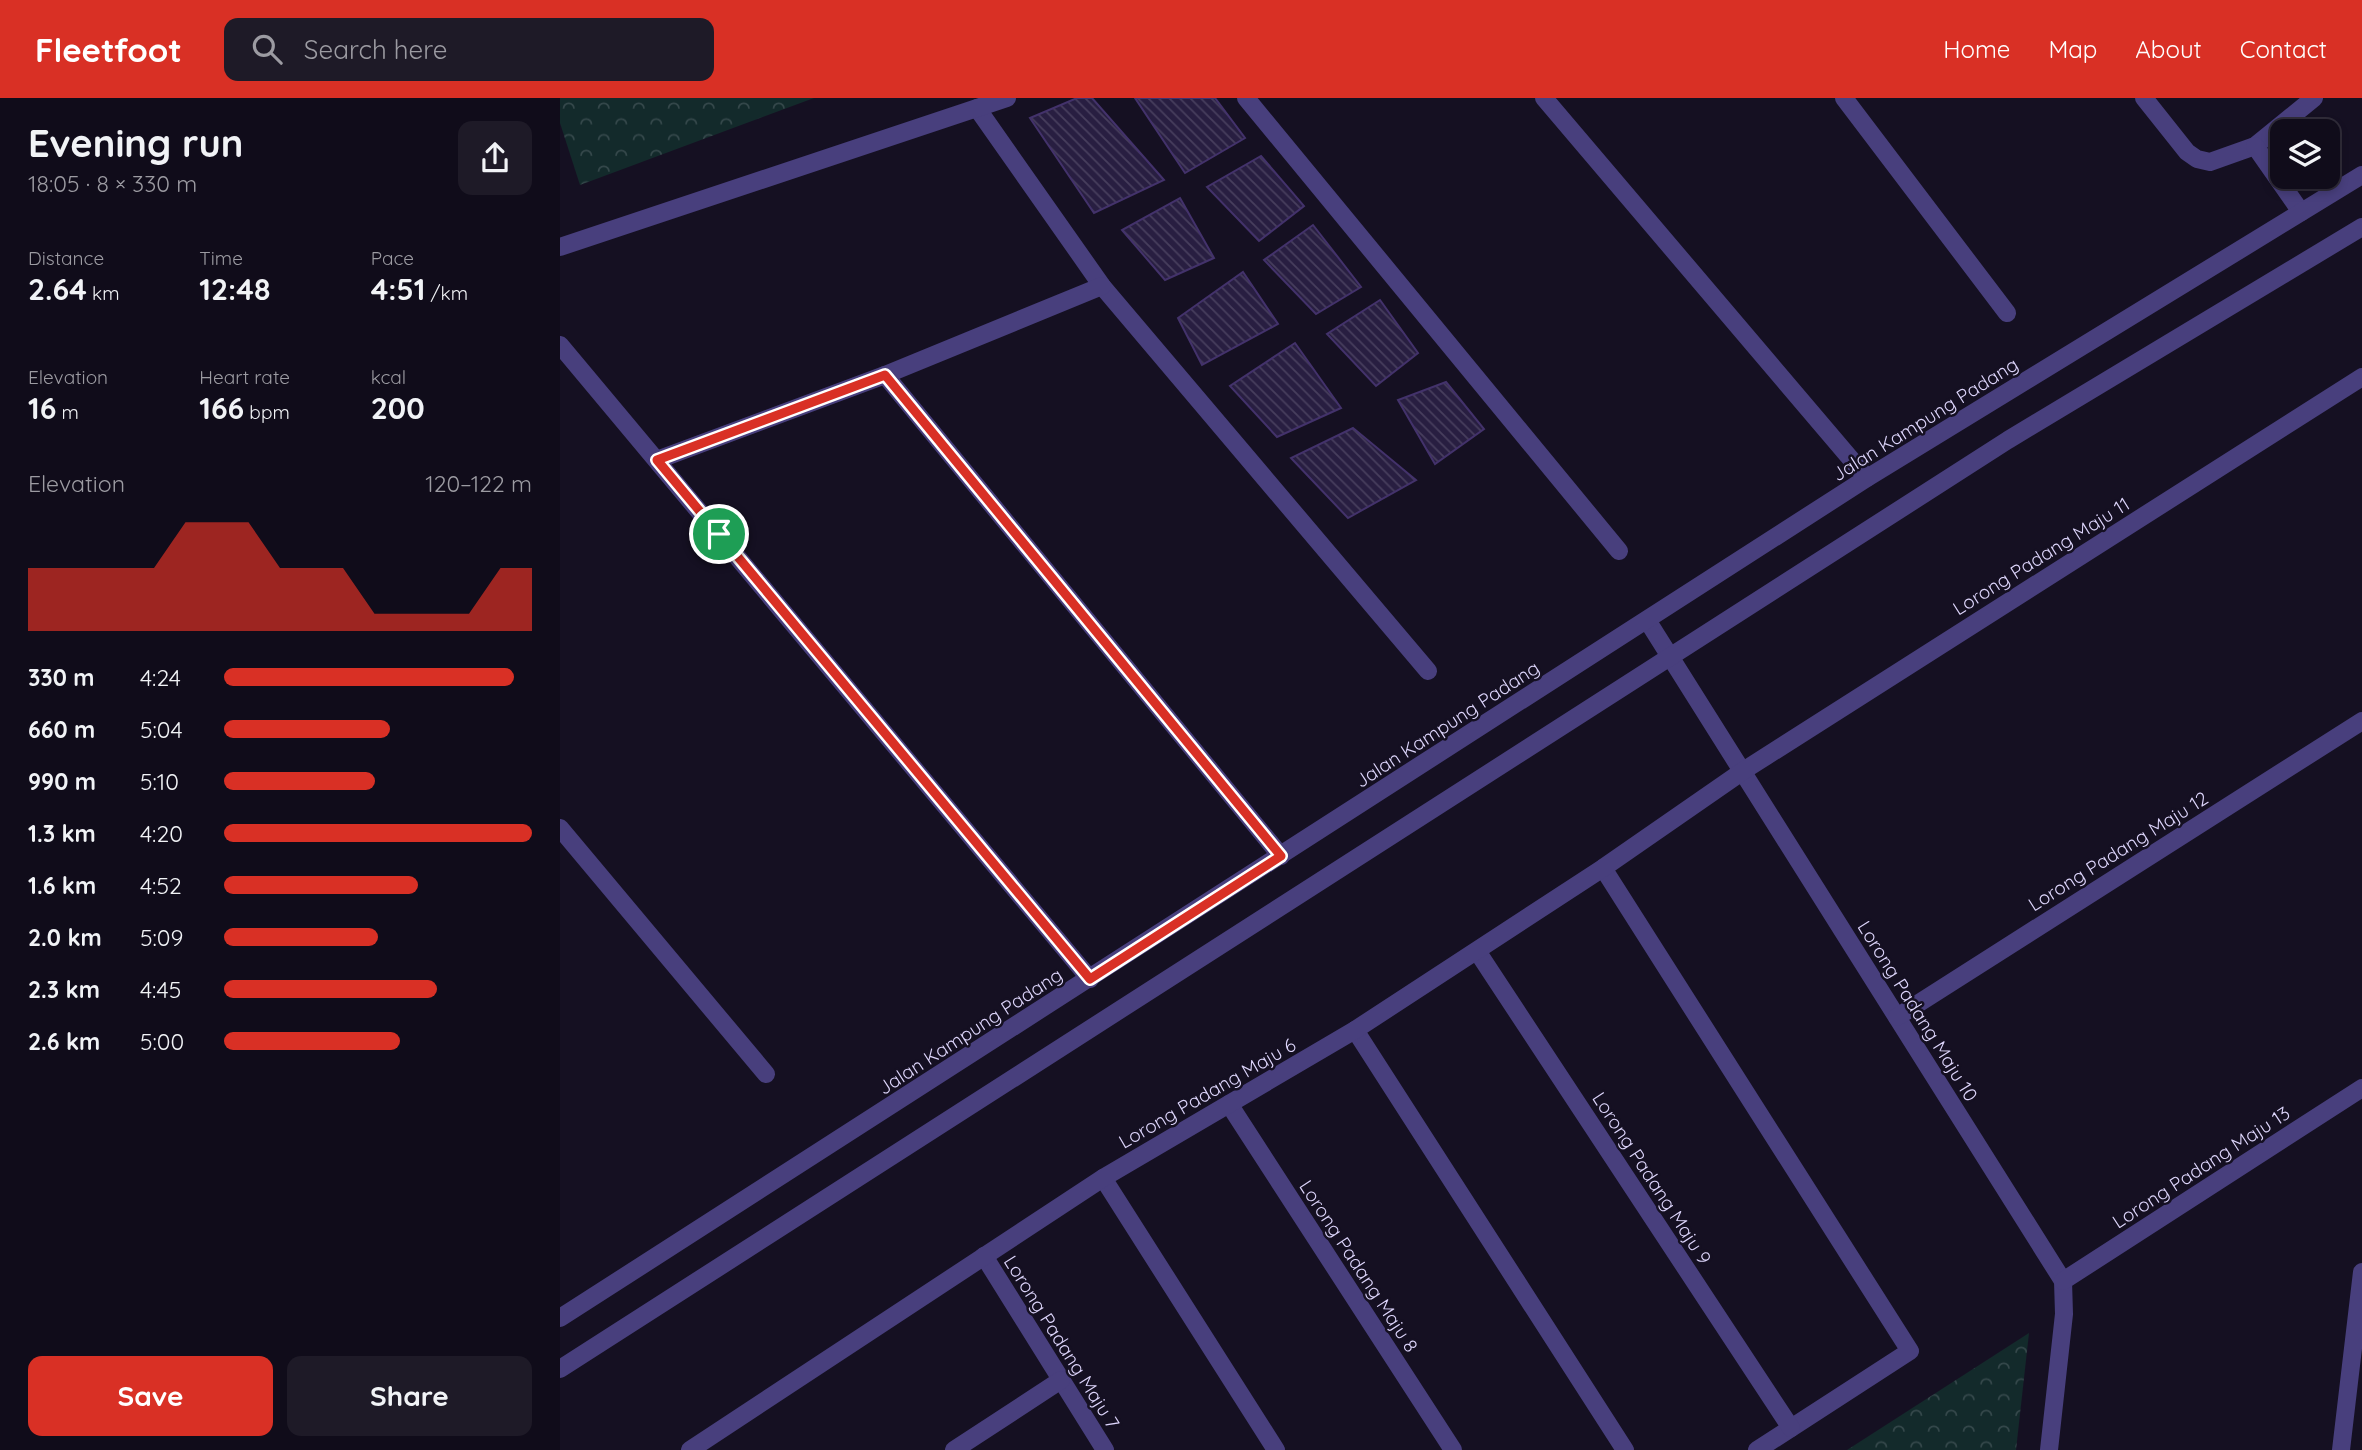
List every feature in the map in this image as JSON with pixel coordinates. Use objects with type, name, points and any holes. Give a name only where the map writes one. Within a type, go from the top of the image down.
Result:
[{"type":"street","points":[[561,244],[1007,98]]},
{"type":"street","points":[[1246,98],[1619,551]]},
{"type":"street","points":[[1844,98],[2007,313]]},
{"type":"street","points":[[2144,98],[2187,152],[2197,159],[2210,162],[2255,146],[2314,98]]},
{"type":"street","points":[[1554,101],[1867,478]]},
{"type":"street","points":[[977,108],[1102,286],[1428,671]]},
{"type":"street","points":[[2255,146],[2301,212]]},
{"type":"street","name":"Jalan Kampung Padang","points":[[560,1318],[1867,478],[2362,175]]},
{"type":"street","points":[[560,1369],[2008,440],[2362,228]]},
{"type":"street","points":[[657,460],[885,375],[1102,286]]},
{"type":"street","points":[[560,345],[1090,979]]},
{"type":"street","points":[[885,375],[1281,856]]},
{"type":"street","name":"Lorong Padang Maju 11","points":[[1743,771],[2362,377]]},
{"type":"street","name":"Lorong Padang Maju 10","points":[[1647,620],[2063,1281]]},
{"type":"street","name":"Lorong Padang Maju 12","points":[[1897,1017],[2362,721]]},
{"type":"street","name":"Lorong Padang Maju 6","points":[[690,1450],[1103,1178],[1355,1030],[1603,868],[1743,771]]},
{"type":"street","points":[[560,828],[766,1074]]},
{"type":"street","points":[[1603,868],[1910,1351],[1757,1450]]},
{"type":"street","name":"Lorong Padang Maju 9","points":[[1477,951],[1791,1428]]},
{"type":"street","points":[[1355,1030],[1625,1450]]},
{"type":"street","name":"Lorong Padang Maju 13","points":[[2063,1281],[2362,1088]]},
{"type":"street","name":"Lorong Padang Maju 8","points":[[1229,1104],[1453,1450]]},
{"type":"street","points":[[1103,1178],[1276,1450]]},
{"type":"street","name":"Lorong Padang Maju 7","points":[[984,1256],[1105,1450]]},
{"type":"street","points":[[2341,1450],[2362,1272]]},
{"type":"street","points":[[2049,1450],[2064,1314],[2063,1281]]},
{"type":"street","points":[[954,1450],[1061,1380]]},
{"type":"green space","points":[[560,98],[814,98],[580,185],[560,123]]},
{"type":"green space","points":[[2029,1333],[2016,1450],[1847,1450]]},
{"type":"building","points":[[1077,98],[1092,98],[1164,180],[1094,213],[1030,118]]},
{"type":"building","points":[[1135,98],[1215,98],[1245,138],[1185,173]]},
{"type":"building","points":[[1261,156],[1304,206],[1259,241],[1207,187]]},
{"type":"building","points":[[1180,198],[1214,258],[1165,280],[1122,230]]},
{"type":"building","points":[[1313,225],[1361,287],[1316,314],[1264,260]]},
{"type":"building","points":[[1243,272],[1278,324],[1202,365],[1178,318]]},
{"type":"building","points":[[1380,300],[1418,353],[1376,386],[1327,334]]},
{"type":"building","points":[[1295,343],[1341,408],[1277,437],[1230,386]]},
{"type":"building","points":[[1446,382],[1484,429],[1435,464],[1398,400]]},
{"type":"building","points":[[1353,428],[1416,480],[1348,518],[1291,458]]},
{"type":"route","points":[[885,375],[1281,856],[1090,979],[719,534],[657,460],[885,375]]}]
